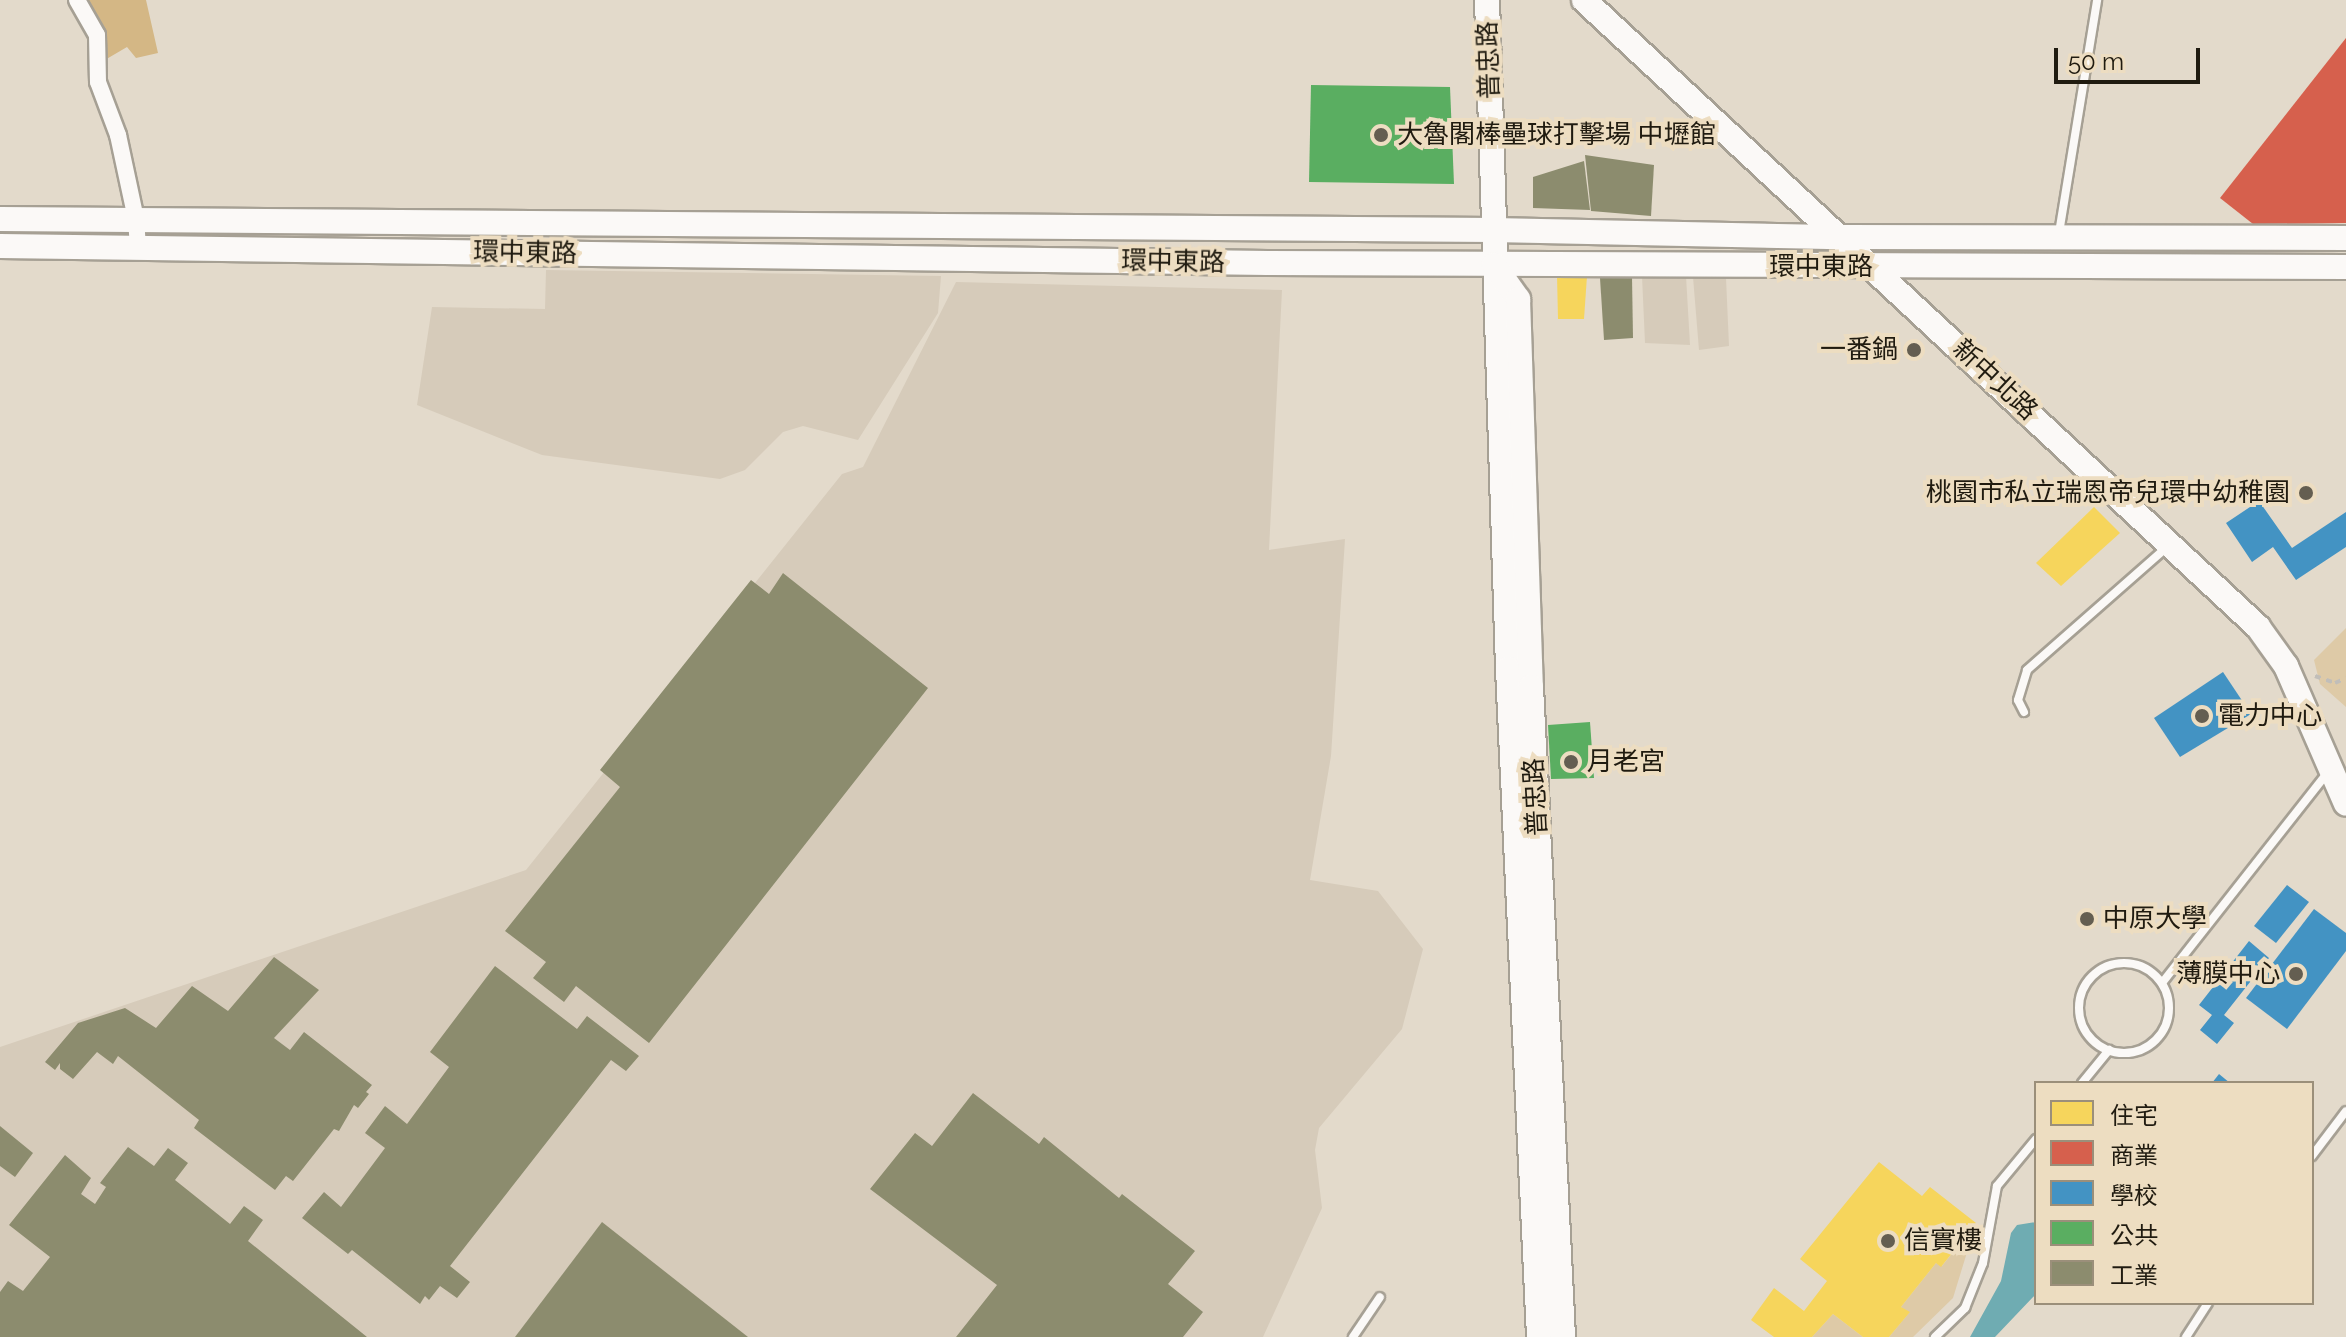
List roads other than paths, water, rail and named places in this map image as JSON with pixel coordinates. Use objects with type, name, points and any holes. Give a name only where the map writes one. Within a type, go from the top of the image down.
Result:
[{"type":"street","points":[[77,0],[97,35],[98,82],[118,135],[136,219],[138,247]]},
{"type":"street","name":"普忠路","points":[[1487,0],[1494,265],[1539,1337]]},
{"type":"street","name":"新中北路","points":[[1584,0],[2258,627],[2286,666],[2346,804]]},
{"type":"street","name":"環中東路","points":[[0,219],[1493,230],[1841,237],[2346,238]]},
{"type":"street","name":"環中東路","points":[[0,246],[1494,265],[2346,267]]},
{"type":"street","name":"普忠路","points":[[1494,265],[1518,299],[1532,703],[1563,1337]]},
{"type":"lane","points":[[2059,237],[2097,0]]},
{"type":"lane","points":[[2024,712],[2018,700],[2027,670],[2171,544]]},
{"type":"lane","points":[[2162,983],[2331,769]]},
{"type":"lane","points":[[2126,962],[2153,973],[2162,983],[2168,998],[2169,1013],[2156,1040],[2129,1052],[2109,1050],[2089,1035],[2079,1007],[2088,981],[2099,970],[2126,962]]},
{"type":"lane","points":[[2084,1081],[2109,1050]]},
{"type":"lane","points":[[2314,1153],[2346,1111]]},
{"type":"lane","points":[[1935,1337],[1965,1308],[1983,1263],[1997,1186],[2034,1141]]},
{"type":"lane","points":[[1353,1337],[1380,1297]]},
{"type":"lane","points":[[2186,1337],[2207,1305]]},
{"type":"water","points":[[2034,1222],[2034,1296],[1995,1337],[1970,1337],[2001,1281],[2011,1233],[2017,1225]]},
{"type":"place","name":"大魯閣棒壘球打擊場 中壢館","points":[[1381,135]]},
{"type":"place","name":"一番鍋","points":[[1914,350]]},
{"type":"place","name":"桃園市私立瑞恩帝兒環中幼稚園","points":[[2306,493]]},
{"type":"place","name":"電力中心","points":[[2202,716]]},
{"type":"place","name":"月老宮","points":[[1571,762]]},
{"type":"place","name":"中原大學","points":[[2087,919]]},
{"type":"place","name":"薄膜中心","points":[[2296,974]]},
{"type":"place","name":"信實樓","points":[[1888,1241]]}]
